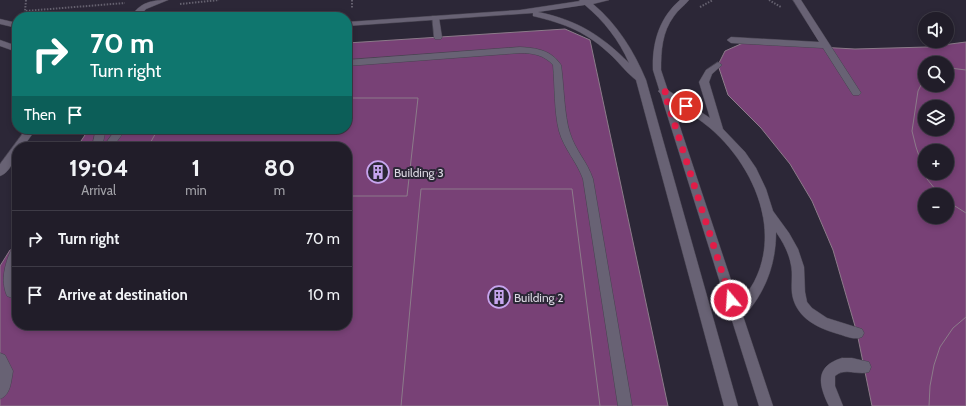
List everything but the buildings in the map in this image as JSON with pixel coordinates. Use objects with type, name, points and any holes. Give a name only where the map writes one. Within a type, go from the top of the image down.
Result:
[{"type":"street","points":[[139,12],[148,4],[164,0]]},
{"type":"street","points":[[352,24],[520,12],[605,0]]},
{"type":"street","points":[[685,0],[674,9],[668,17],[658,42],[657,70],[766,406]]},
{"type":"street","points":[[797,0],[856,93]]},
{"type":"street","points":[[585,2],[603,17],[622,40],[633,59],[641,80],[731,406]]},
{"type":"street","points":[[520,12],[566,20],[590,32],[611,50],[641,80]]},
{"type":"street","points":[[436,18],[438,37]]},
{"type":"street","points":[[0,21],[12,25]]},
{"type":"street","points":[[731,40],[825,45]]},
{"type":"street","points":[[0,43],[12,47]]},
{"type":"street","points":[[352,63],[520,50],[543,53],[552,58],[557,65],[566,139],[584,166],[588,179],[625,406]]},
{"type":"street","points":[[718,65],[710,69],[704,82],[720,132]]},
{"type":"street","points":[[664,91],[720,132],[737,149],[751,169],[762,190],[768,213],[769,248],[767,265],[760,284],[749,300],[736,314]]},
{"type":"street","points":[[0,172],[12,160]]},
{"type":"street","points":[[768,213],[782,232],[794,253],[799,274],[799,295],[801,303],[806,311],[824,323],[857,333]]},
{"type":"street","points":[[12,258],[2,275],[1,283],[3,289],[12,294]]},
{"type":"street","points":[[0,360],[6,371],[3,387],[0,392]]},
{"type":"street","points":[[836,406],[828,392],[826,380],[830,370],[839,364],[851,364],[864,367]]},
{"type":"path","points":[[26,0],[24,11],[143,1],[151,6],[220,0]]},
{"type":"path","points":[[352,0],[352,9]]},
{"type":"place","name":"Building 3","points":[[378,172]]},
{"type":"place","name":"Building 2","points":[[499,297]]},
{"type":"route","points":[[686,106],[664,91],[731,300]]}]
